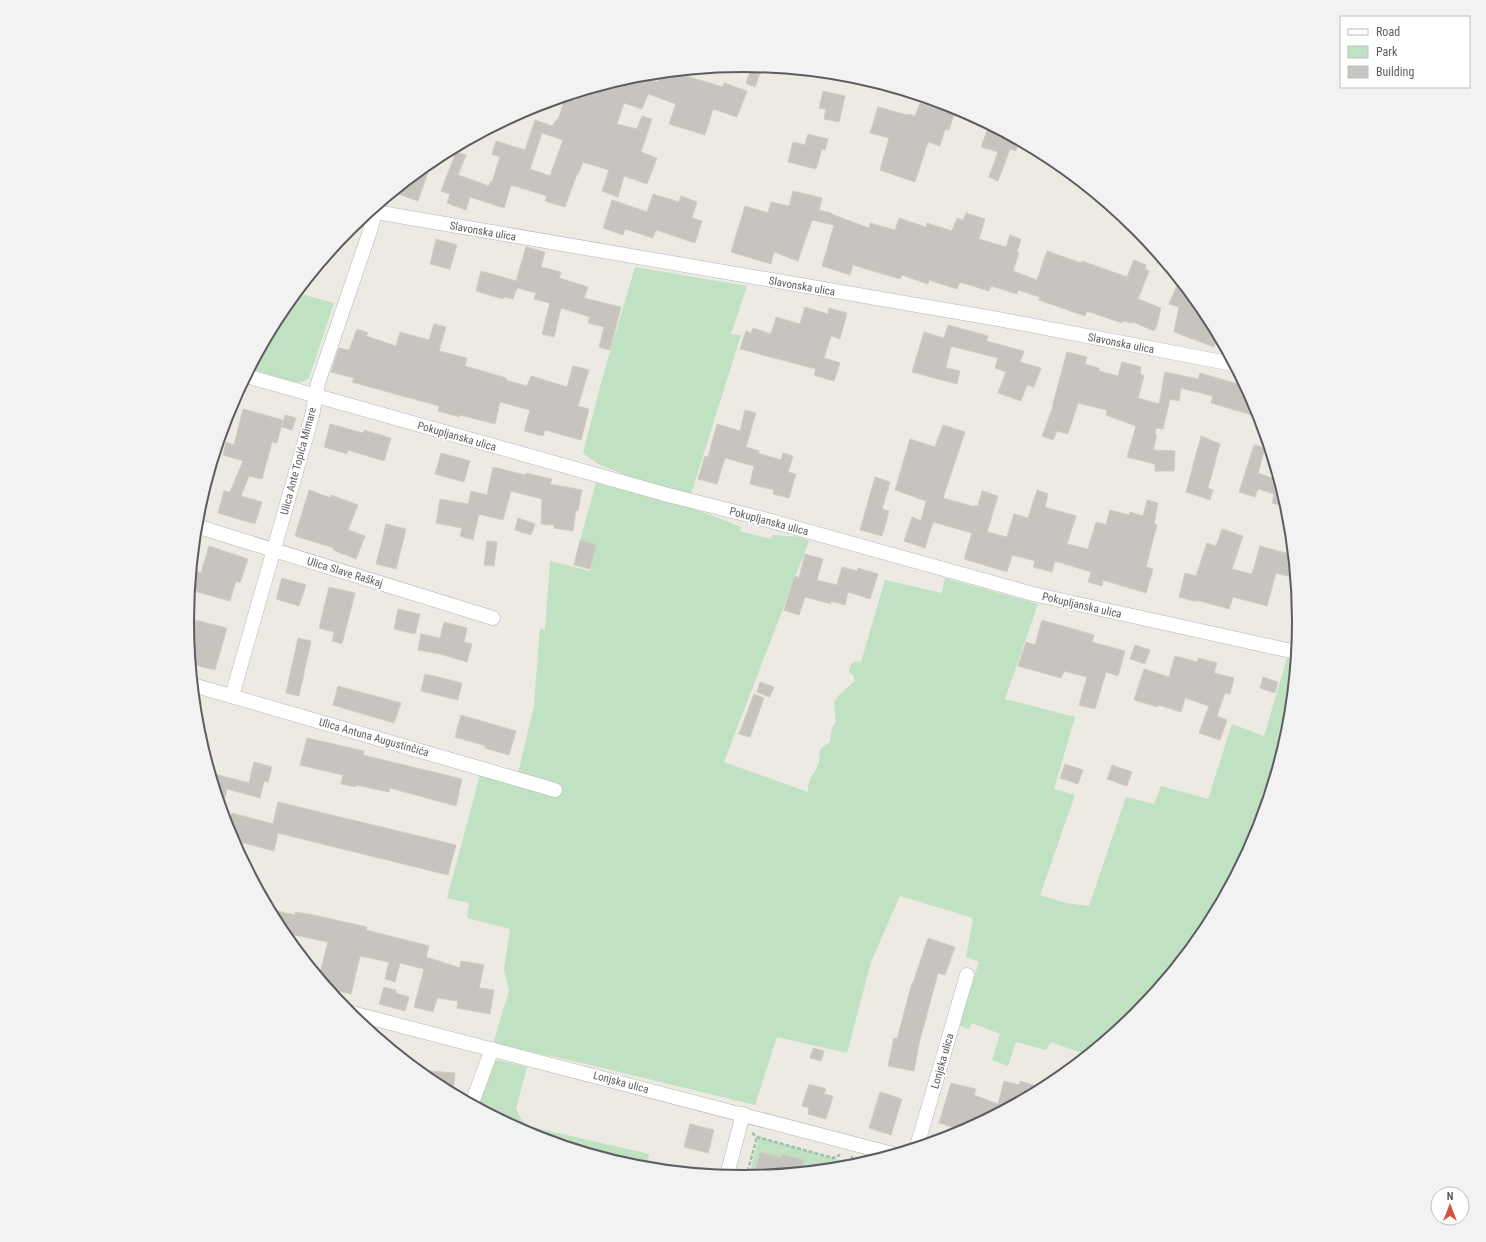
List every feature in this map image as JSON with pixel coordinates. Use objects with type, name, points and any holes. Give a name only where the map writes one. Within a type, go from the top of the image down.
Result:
[{"type":"street","name":"Slavonska ulica","points":[[378,211],[998,319],[1227,363]]},
{"type":"street","name":"Ulica Ante Topića Mimare","points":[[232,696],[312,416],[315,396],[369,234],[373,216]]},
{"type":"street","name":"Pokupljanska ulica","points":[[251,378],[668,495],[760,518],[1033,594],[1291,651]]},
{"type":"street","name":"Ulica Slave Raškaj","points":[[203,528],[493,618]]},
{"type":"street","name":"Ulica Antuna Augustinčića","points":[[198,686],[554,790]]},
{"type":"street","name":"Lonjska ulica","points":[[918,1141],[967,975]]},
{"type":"street","name":"Lonjska ulica","points":[[362,1016],[492,1049],[741,1121],[882,1152]]},
{"type":"street","points":[[474,1099],[492,1049]]},
{"type":"street","points":[[729,1170],[741,1121]]},
{"type":"path","points":[[741,1121],[757,1137],[833,1158],[838,1155],[852,1157],[852,1159]]},
{"type":"path","points":[[748,1170],[757,1137]]},
{"type":"green space","points":[[635,267],[747,286],[731,334],[741,335],[691,494],[633,478],[598,464],[583,453],[601,383]]},
{"type":"green space","points":[[302,294],[334,303],[309,378],[302,382],[294,382],[255,370],[268,346]]},
{"type":"green space","points":[[596,483],[695,509],[741,527],[740,531],[771,539],[772,535],[802,537],[809,541],[724,762],[808,792],[810,779],[819,762],[820,749],[830,742],[832,728],[836,722],[834,703],[837,697],[855,681],[853,675],[849,672],[850,667],[854,662],[861,662],[885,580],[942,593],[945,578],[1038,604],[1005,699],[1075,717],[1054,789],[1075,795],[1040,895],[1066,903],[1089,906],[1126,797],[1154,804],[1161,786],[1208,799],[1232,724],[1264,736],[1287,658],[1291,659],[1287,693],[1273,763],[1263,797],[1235,864],[1218,896],[1179,955],[1156,983],[1131,1009],[1105,1034],[1082,1053],[1051,1042],[1046,1050],[1016,1042],[1008,1066],[992,1060],[1000,1034],[972,1023],[969,1029],[958,1025],[979,962],[966,957],[973,918],[900,896],[871,962],[847,1053],[777,1037],[755,1105],[493,1043],[509,991],[504,969],[510,929],[467,918],[469,903],[447,898],[480,775],[516,782],[534,706],[540,628],[545,630],[550,561],[590,571],[596,545],[580,540]]},
{"type":"green space","points":[[498,1060],[527,1067],[516,1109],[521,1119],[528,1126],[480,1102],[493,1064]]},
{"type":"green space","points":[[529,1126],[649,1154],[648,1161],[601,1151],[567,1141]]},
{"type":"green space","points":[[759,1137],[840,1161],[779,1169],[751,1170]]},
{"type":"building","points":[[750,72],[760,72],[755,87],[746,83]]},
{"type":"building","points":[[684,76],[723,87],[724,83],[747,91],[737,117],[713,109],[705,135],[669,124],[676,104],[648,94],[642,109],[624,103],[617,124],[637,129],[642,116],[652,119],[641,152],[657,158],[647,184],[624,176],[618,197],[602,191],[609,170],[583,162],[565,207],[545,201],[547,196],[511,185],[504,208],[470,197],[466,210],[447,203],[450,194],[441,191],[455,155],[458,153],[466,155],[458,175],[489,186],[490,182],[492,182],[500,157],[492,154],[496,141],[525,150],[535,120],[552,126],[559,117],[564,102],[571,100],[576,101],[577,98],[601,91],[653,80],[658,82],[659,79]],"holes":[[[542,133],[563,140],[550,176],[530,169]]]},
{"type":"building","points":[[823,91],[845,96],[839,122],[824,119],[826,109],[819,108]]},
{"type":"building","points":[[920,103],[936,109],[936,108],[954,114],[949,130],[945,129],[940,146],[928,142],[915,182],[880,170],[889,138],[870,133],[878,107],[915,116]]},
{"type":"building","points":[[987,130],[1018,146],[1016,151],[1010,149],[998,181],[989,177],[998,152],[981,147]]},
{"type":"building","points":[[808,134],[828,139],[825,150],[822,149],[816,169],[788,162],[793,142],[805,145]]},
{"type":"building","points":[[428,172],[418,201],[398,194]]},
{"type":"building","points":[[793,191],[822,198],[819,210],[831,213],[869,228],[870,223],[895,230],[899,218],[926,227],[927,223],[952,231],[957,218],[963,220],[966,213],[985,219],[979,239],[1006,247],[1010,235],[1021,239],[1017,252],[1019,253],[1013,271],[1037,280],[1047,251],[1081,263],[1082,261],[1127,277],[1134,260],[1146,265],[1145,269],[1149,271],[1138,299],[1161,308],[1157,325],[1154,331],[1133,322],[1123,321],[1122,323],[1087,311],[1085,316],[1039,300],[1040,297],[1018,290],[1017,294],[991,286],[989,291],[960,282],[957,289],[929,280],[928,284],[902,275],[900,279],[853,265],[850,275],[822,266],[834,225],[812,220],[798,261],[774,252],[771,264],[731,252],[745,206],[768,213],[771,202],[789,206]]},
{"type":"building","points":[[653,194],[679,202],[681,196],[697,202],[692,218],[702,221],[695,243],[656,230],[653,238],[625,229],[623,235],[603,228],[612,200],[647,212]]},
{"type":"building","points":[[436,239],[457,245],[450,269],[430,264]]},
{"type":"building","points":[[526,247],[545,252],[541,267],[561,272],[559,278],[588,287],[584,298],[621,307],[610,350],[599,347],[604,327],[588,323],[590,317],[561,308],[554,337],[542,334],[550,303],[534,299],[536,293],[517,288],[513,299],[504,297],[503,299],[476,291],[481,271],[516,281]]},
{"type":"building","points":[[1177,285],[1215,343],[1214,347],[1174,332],[1179,307],[1169,304]]},
{"type":"building","points":[[805,307],[828,314],[829,308],[847,313],[840,339],[831,336],[824,358],[840,363],[834,381],[814,375],[816,369],[740,349],[746,331],[751,333],[753,328],[771,334],[776,317],[800,324]]},
{"type":"building","points":[[434,324],[446,327],[439,351],[467,358],[465,366],[506,378],[506,380],[527,386],[531,376],[567,387],[573,366],[589,370],[578,406],[589,409],[581,440],[545,430],[543,436],[524,431],[530,410],[500,402],[495,424],[438,411],[439,406],[352,382],[354,378],[331,372],[339,348],[349,350],[357,329],[368,333],[366,336],[396,346],[400,332],[429,340]]},
{"type":"building","points":[[948,325],[988,336],[986,341],[1024,351],[1020,362],[1041,368],[1034,387],[1027,385],[1021,401],[998,393],[1006,372],[995,368],[998,358],[951,346],[946,368],[960,371],[957,384],[912,372],[924,332],[944,338]]},
{"type":"building","points":[[1067,352],[1087,357],[1085,364],[1099,368],[1099,371],[1118,376],[1122,362],[1141,367],[1140,374],[1144,376],[1138,398],[1159,404],[1165,372],[1198,379],[1200,373],[1238,384],[1251,415],[1211,403],[1213,396],[1181,388],[1179,401],[1170,399],[1163,429],[1156,428],[1155,435],[1157,435],[1153,450],[1175,451],[1174,471],[1155,471],[1155,464],[1127,457],[1136,426],[1106,415],[1107,410],[1078,403],[1068,434],[1057,431],[1053,440],[1042,436],[1052,407]]},
{"type":"building","points":[[243,409],[283,420],[277,443],[272,442],[262,479],[249,476],[241,496],[262,502],[255,524],[218,513],[224,491],[230,492],[243,461],[223,455],[226,442],[234,445]]},
{"type":"building","points":[[745,410],[756,413],[746,447],[759,451],[758,453],[781,460],[783,453],[793,456],[788,472],[796,474],[789,498],[773,494],[774,490],[750,484],[754,466],[725,458],[717,484],[698,479],[705,456],[708,457],[717,424],[740,431]]},
{"type":"building","points":[[285,415],[296,418],[292,430],[282,427]]},
{"type":"building","points":[[330,424],[363,433],[364,430],[391,438],[384,461],[348,450],[347,454],[324,447]]},
{"type":"building","points":[[943,425],[965,432],[943,498],[975,507],[975,505],[978,506],[982,491],[998,496],[987,532],[1007,537],[1014,514],[1028,518],[1037,490],[1048,494],[1045,507],[1076,516],[1067,544],[1088,549],[1096,522],[1106,525],[1110,510],[1129,515],[1130,512],[1143,516],[1147,500],[1158,503],[1154,524],[1157,525],[1146,567],[1153,569],[1146,593],[1103,580],[1102,586],[1088,582],[1091,572],[1055,561],[1052,572],[1033,567],[1035,561],[1012,555],[1007,572],[964,559],[972,533],[933,522],[925,548],[904,541],[912,517],[921,521],[926,501],[895,490],[910,439],[935,447]]},
{"type":"building","points":[[1201,436],[1220,444],[1208,488],[1213,490],[1210,500],[1186,492]]},
{"type":"building","points":[[1254,445],[1264,448],[1258,473],[1273,478],[1279,505],[1272,503],[1274,494],[1258,489],[1255,497],[1239,492]]},
{"type":"building","points":[[441,453],[470,461],[464,482],[435,474]]},
{"type":"building","points":[[493,467],[525,475],[526,473],[552,479],[550,484],[582,490],[578,511],[576,510],[573,531],[554,528],[554,525],[541,524],[542,499],[511,491],[503,520],[479,514],[473,540],[460,536],[462,528],[436,523],[440,499],[468,504],[471,491],[487,495]]},
{"type":"building","points":[[875,477],[890,482],[882,509],[889,511],[882,536],[860,530]]},
{"type":"building","points":[[309,490],[331,498],[331,495],[358,505],[348,530],[365,536],[356,559],[333,550],[334,548],[295,536]]},
{"type":"building","points":[[518,518],[535,524],[531,535],[515,530]]},
{"type":"building","points":[[386,524],[406,529],[396,569],[376,564]]},
{"type":"building","points":[[1222,529],[1243,536],[1232,569],[1252,574],[1260,546],[1288,554],[1290,577],[1276,573],[1267,606],[1233,597],[1229,609],[1179,597],[1185,573],[1196,576],[1207,543],[1216,546]]},
{"type":"building","points":[[580,540],[596,545],[590,569],[574,565]]},
{"type":"building","points":[[487,541],[497,542],[494,566],[484,565]]},
{"type":"building","points":[[209,546],[248,559],[240,583],[236,581],[230,601],[195,591],[197,571],[201,573]]},
{"type":"building","points":[[805,554],[823,559],[817,580],[837,585],[842,567],[857,571],[858,568],[878,574],[870,599],[848,592],[845,605],[831,601],[831,604],[805,597],[799,615],[784,610],[795,576],[799,578]]},
{"type":"building","points":[[282,578],[306,585],[299,606],[276,599]]},
{"type":"building","points":[[329,587],[355,593],[342,644],[332,641],[334,632],[319,628]]},
{"type":"building","points":[[398,609],[420,614],[415,634],[394,629]]},
{"type":"building","points":[[194,620],[227,628],[215,670],[196,665]]},
{"type":"building","points":[[1042,620],[1094,635],[1092,642],[1125,651],[1118,676],[1106,672],[1095,709],[1079,705],[1087,677],[1064,671],[1061,678],[1018,666],[1026,642],[1035,645]]},
{"type":"building","points":[[444,622],[467,628],[464,642],[472,644],[467,662],[440,654],[418,650],[421,634],[440,638]]},
{"type":"building","points":[[298,638],[311,641],[299,696],[286,693]]},
{"type":"building","points":[[1135,645],[1150,650],[1145,664],[1130,659]]},
{"type":"building","points":[[1175,656],[1197,662],[1199,658],[1217,663],[1214,673],[1234,678],[1230,694],[1225,693],[1217,716],[1227,720],[1220,740],[1199,733],[1209,706],[1185,698],[1181,712],[1159,705],[1158,707],[1134,700],[1144,669],[1169,677]]},
{"type":"building","points":[[425,674],[462,683],[458,700],[421,691]]},
{"type":"building","points":[[1263,677],[1278,682],[1275,693],[1260,688]]},
{"type":"building","points":[[760,682],[774,687],[770,697],[757,692]]},
{"type":"building","points":[[338,686],[401,703],[394,723],[333,705]]},
{"type":"building","points":[[754,694],[764,698],[750,737],[739,734]]},
{"type":"building","points":[[461,715],[516,731],[509,755],[485,748],[486,746],[455,737]]},
{"type":"building","points":[[307,738],[364,751],[363,755],[462,779],[456,806],[390,788],[389,792],[356,785],[356,787],[341,784],[343,775],[300,765]]},
{"type":"building","points":[[254,762],[272,767],[268,782],[264,781],[260,798],[227,789],[224,800],[216,774],[249,783]]},
{"type":"building","points":[[1065,764],[1083,770],[1078,784],[1060,778]]},
{"type":"building","points":[[1112,765],[1132,772],[1127,786],[1107,779]]},
{"type":"building","points":[[278,802],[456,845],[448,875],[278,833],[274,851],[241,842],[231,818],[232,813],[273,824]]},
{"type":"building","points":[[278,911],[295,915],[295,912],[313,915],[367,927],[366,930],[429,946],[426,957],[460,968],[461,961],[484,965],[479,988],[494,990],[490,1014],[457,1008],[458,1001],[437,998],[433,1012],[414,1007],[424,969],[400,963],[395,982],[385,979],[389,962],[360,956],[351,994],[338,991],[320,971],[328,942],[293,935]]},
{"type":"building","points":[[928,938],[955,947],[945,975],[938,973],[919,1044],[914,1071],[888,1066],[894,1038],[897,1039],[912,983]]},
{"type":"building","points":[[384,987],[396,990],[396,993],[409,997],[405,1011],[379,1004]]},
{"type":"building","points":[[813,1048],[824,1051],[821,1061],[810,1058]]},
{"type":"building","points":[[429,1071],[455,1073],[454,1087]]},
{"type":"building","points":[[1004,1081],[1019,1085],[1020,1081],[1034,1085],[986,1113],[954,1127],[939,1123],[951,1083],[976,1089],[974,1095],[998,1104]]},
{"type":"building","points":[[809,1084],[826,1089],[824,1094],[833,1096],[826,1119],[808,1114],[809,1108],[802,1106]]},
{"type":"building","points":[[880,1092],[902,1099],[891,1135],[869,1128]]},
{"type":"building","points":[[690,1124],[714,1130],[708,1153],[684,1147]]},
{"type":"building","points":[[760,1152],[781,1157],[782,1154],[804,1160],[802,1166],[756,1170]]}]
